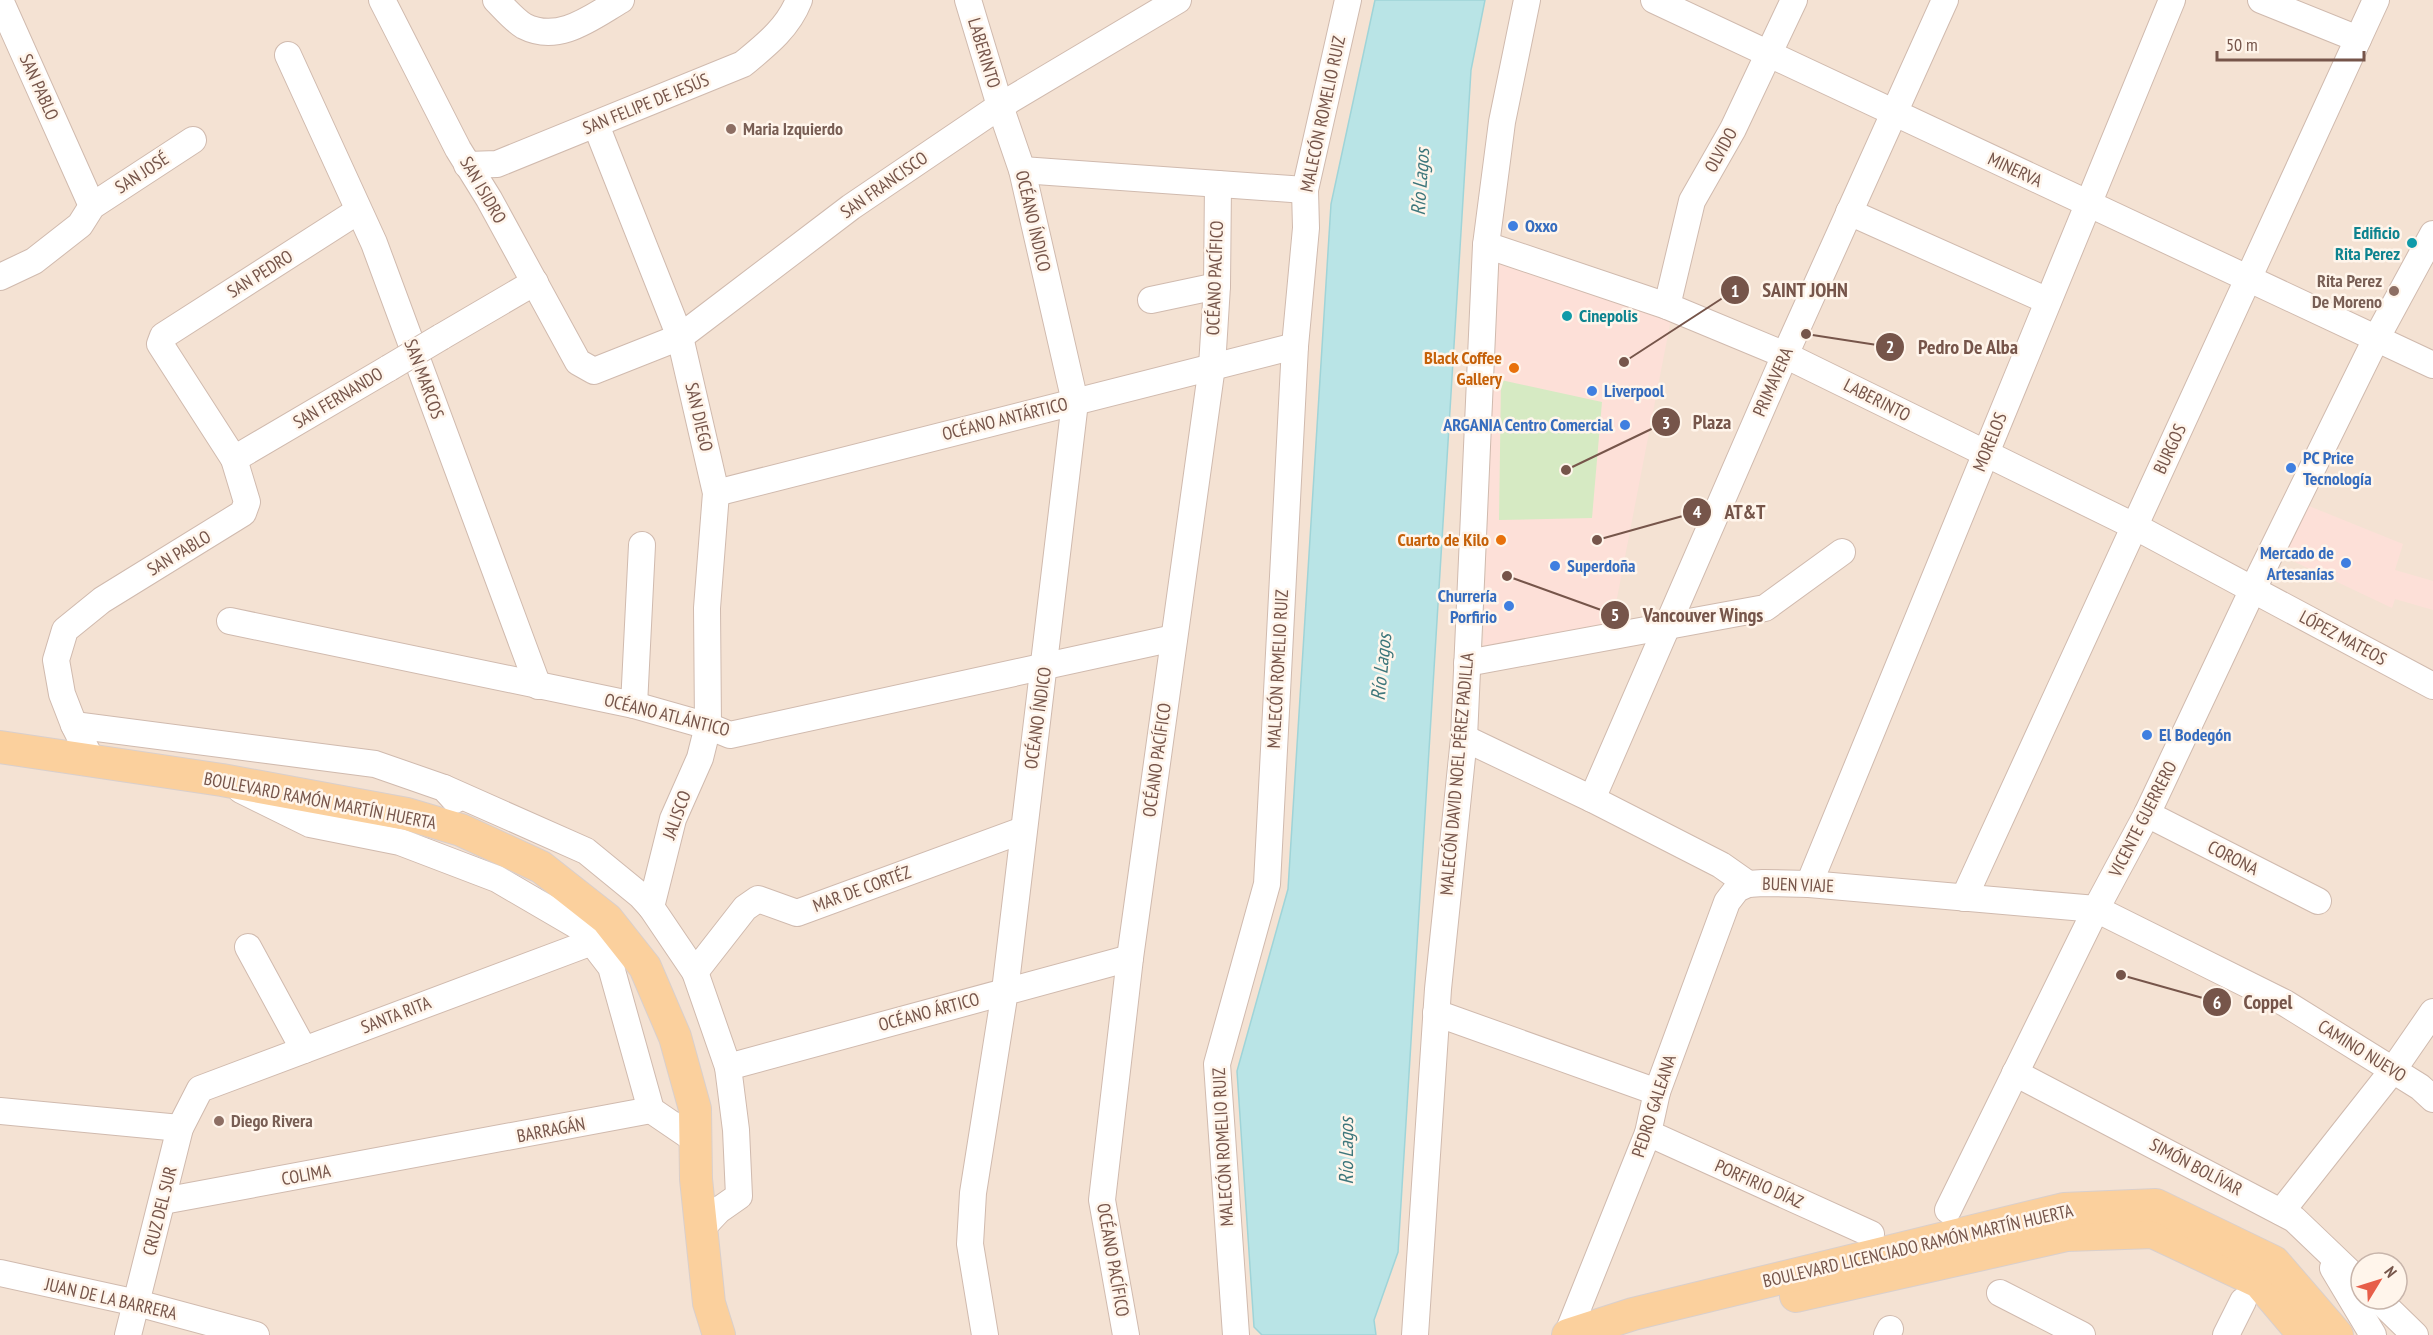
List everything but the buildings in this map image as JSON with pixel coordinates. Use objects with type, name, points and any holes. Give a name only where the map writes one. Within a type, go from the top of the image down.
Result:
[{"type":"main road","name":"BOULEVARD RAMÓN MARTÍN HUERTA","points":[[0,747],[222,780],[407,814],[461,830],[541,867],[608,919],[645,967],[675,1036],[695,1109],[696,1179],[709,1303],[719,1335]]},
{"type":"main road","name":"BOULEVARD LICENCIADO RAMÓN MARTÍN HUERTA","points":[[1568,1335],[1633,1314],[2064,1209],[2156,1205],[2274,1262],[2337,1335]]},
{"type":"main road","name":"BOULEVARD LICENCIADO RAMÓN MARTÍN HUERTA","points":[[1619,1335],[2067,1235],[2153,1232],[2259,1282],[2304,1335]]},
{"type":"street","name":"SAN PABLO","points":[[0,0],[92,206]]},
{"type":"street","name":"SAN ISIDRO","points":[[382,0],[467,165],[535,282],[578,362],[594,371]]},
{"type":"street","points":[[496,0],[524,26],[548,32],[573,28],[621,0]]},
{"type":"street","name":"SAN FELIPE DE JESÚS","points":[[467,165],[497,164],[743,64],[775,38],[799,0]]},
{"type":"street","name":"LABERINTO","points":[[968,0],[1000,106]]},
{"type":"street","name":"SAN FRANCISCO","points":[[594,371],[680,337],[851,207],[1000,106],[1178,0]]},
{"type":"street","name":"MALECÓN ROMELIO RUIZ","points":[[1236,1335],[1217,1064],[1267,884],[1295,346],[1306,228],[1305,190],[1348,0]]},
{"type":"street","name":"MALECÓN DAVID NOEL PÉREZ PADILLA","points":[[1414,1335],[1436,1013],[1464,738],[1486,245],[1502,122],[1527,0]]},
{"type":"street","name":"MINERVA","points":[[1654,0],[2433,365]]},
{"type":"street","name":"OLVIDO","points":[[1667,306],[1692,201],[1733,129],[1794,0]]},
{"type":"street","name":"PRIMAVERA","points":[[1592,799],[1785,355],[1945,0]]},
{"type":"street","name":"MORELOS","points":[[1809,884],[2172,0]]},
{"type":"street","points":[[2261,0],[2358,39]]},
{"type":"street","name":"BURGOS","points":[[1964,897],[2376,0]]},
{"type":"street","name":"SAN MARCOS","points":[[293,67],[374,243],[538,686]]},
{"type":"street","name":"OCÉANO ÍNDICO","points":[[985,1335],[970,1244],[973,1193],[1005,991],[1075,402],[1022,170],[1000,106]]},
{"type":"street","name":"SAN DIEGO","points":[[596,125],[680,337],[716,493],[707,608],[708,726]]},
{"type":"street","name":"SAN JOSÉ","points":[[0,277],[34,261],[80,225],[92,206],[193,140]]},
{"type":"street","points":[[1022,170],[1305,190]]},
{"type":"street","name":"OCÉANO PACÍFICO","points":[[1126,1335],[1102,1200],[1130,958],[1212,366],[1217,286],[1218,184]]},
{"type":"street","name":"SAN PEDRO","points":[[163,336],[358,212]]},
{"type":"street","points":[[1849,212],[2048,301]]},
{"type":"street","name":"VICENTE GUERRERO","points":[[1948,1210],[2096,909],[2147,814],[2253,589],[2376,339],[2433,234]]},
{"type":"street","name":"LABERINTO","points":[[1486,245],[1667,306],[1785,355],[1985,455],[2134,526],[2253,589]]},
{"type":"street","name":"SAN FERNANDO","points":[[234,459],[535,282]]},
{"type":"street","points":[[1151,300],[1217,286]]},
{"type":"street","name":"SAN PABLO","points":[[92,761],[62,694],[56,660],[65,630],[102,600],[243,513],[247,502],[234,459],[160,344],[163,336]]},
{"type":"street","name":"OCÉANO ANTÁRTICO","points":[[716,493],[1295,346]]},
{"type":"street","points":[[634,705],[642,545]]},
{"type":"street","points":[[1467,663],[1765,608],[1842,552]]},
{"type":"street","name":"LÓPEZ MATEOS","points":[[2253,589],[2433,686]]},
{"type":"street","name":"OCÉANO ATLÁNTICO","points":[[230,621],[634,705],[708,726],[730,735],[1174,638]]},
{"type":"street","points":[[74,725],[375,764],[444,788],[586,851],[641,896],[651,907],[695,972],[728,1067],[736,1130],[739,1196],[719,1210],[702,1228]]},
{"type":"street","name":"JALISCO","points":[[651,907],[673,819],[700,758],[708,726]]},
{"type":"street","name":"BUEN VIAJE","points":[[1464,738],[1592,799],[1721,865],[1748,884],[1809,884],[2096,909]]},
{"type":"street","points":[[222,780],[310,824],[400,842],[497,879],[581,928],[611,967],[651,1110],[695,1140]]},
{"type":"street","points":[[444,788],[497,846]]},
{"type":"street","name":"CORONA","points":[[2147,814],[2318,901]]},
{"type":"street","name":"MAR DE CORTÉZ","points":[[695,972],[745,908],[758,899],[797,913],[1023,830]]},
{"type":"street","name":"PEDRO GALEANA","points":[[1568,1335],[1648,1133],[1657,1092],[1727,902],[1737,889],[1748,884]]},
{"type":"street","name":"CAMINO NUEVO","points":[[2096,909],[2285,1003],[2420,1087],[2433,1099]]},
{"type":"street","name":"SANTA RITA","points":[[200,1089],[592,942]]},
{"type":"street","points":[[248,947],[304,1050]]},
{"type":"street","name":"OCÉANO ÁRTICO","points":[[728,1067],[1130,958]]},
{"type":"street","points":[[2281,1212],[2393,1070],[2433,1012]]},
{"type":"street","points":[[1436,1013],[1657,1092]]},
{"type":"street","name":"SIMÓN BOLÍVAR","points":[[2015,1073],[2294,1219],[2349,1272]]},
{"type":"street","name":"CRUZ DEL SUR","points":[[128,1335],[180,1128],[200,1089]]},
{"type":"street","name":"BARRAGÁN","points":[[450,1149],[651,1110]]},
{"type":"street","points":[[0,1111],[180,1128]]},
{"type":"street","name":"PORFIRIO DÍAZ","points":[[1648,1133],[1871,1234]]},
{"type":"street","name":"COLIMA","points":[[163,1201],[450,1149]]},
{"type":"street","points":[[2314,1238],[2373,1335]]},
{"type":"street","name":"JUAN DE LA BARRERA","points":[[0,1273],[137,1303],[256,1335]]},
{"type":"street","points":[[2000,1293],[2082,1335]]},
{"type":"street","points":[[2226,1335],[2243,1301]]},
{"type":"street","points":[[2390,1311],[2415,1335]]},
{"type":"shaded area","points":[[0,0],[2433,0],[2433,1335],[0,1335]]},
{"type":"shaded area","points":[[1496,263],[1671,319],[1612,624],[1483,647]]},
{"type":"shaded area","name":"Mercado de Artesanías","points":[[2304,504],[2403,544],[2395,570],[2433,581],[2433,610],[2395,599],[2392,608],[2280,555]]},
{"type":"green space","points":[[1501,380],[1602,402],[1592,518],[1499,520]]},
{"type":"water","name":"Río Lagos","points":[[1375,0],[1485,0],[1471,70],[1398,1252],[1374,1320],[1376,1335],[1262,1335],[1254,1327],[1237,1071],[1288,889],[1331,204]]},
{"type":"place","name":"Maria Izquierdo","points":[[731,129]]},
{"type":"place","name":"Oxxo","points":[[1513,226]]},
{"type":"place","name":"Edificio Rita Perez","points":[[2412,243]]},
{"type":"place","name":"Rita Perez De Moreno","points":[[2394,291]]},
{"type":"place","name":"Cinepolis","points":[[1567,316]]},
{"type":"place","name":"Pedro De Alba","points":[[1806,334]]},
{"type":"place","name":"SAINT JOHN","points":[[1624,362]]},
{"type":"place","name":"Black Coffee Gallery","points":[[1514,368]]},
{"type":"place","name":"Liverpool","points":[[1592,391]]},
{"type":"place","name":"ARGANIA Centro Comercial","points":[[1625,425]]},
{"type":"place","name":"PC Price Tecnología","points":[[2291,468]]},
{"type":"place","name":"Plaza","points":[[1566,470]]},
{"type":"place","name":"Cuarto de Kilo","points":[[1501,540]]},
{"type":"place","name":"AT&T","points":[[1597,540]]},
{"type":"place","name":"Mercado de Artesanías","points":[[2346,563]]},
{"type":"place","name":"Superdoña","points":[[1555,566]]},
{"type":"place","name":"Vancouver Wings","points":[[1507,576]]},
{"type":"place","name":"Churrería Porfirio","points":[[1509,606]]},
{"type":"place","name":"El Bodegón","points":[[2147,735]]},
{"type":"place","name":"Coppel","points":[[2121,975]]},
{"type":"place","name":"Diego Rivera","points":[[219,1121]]}]
